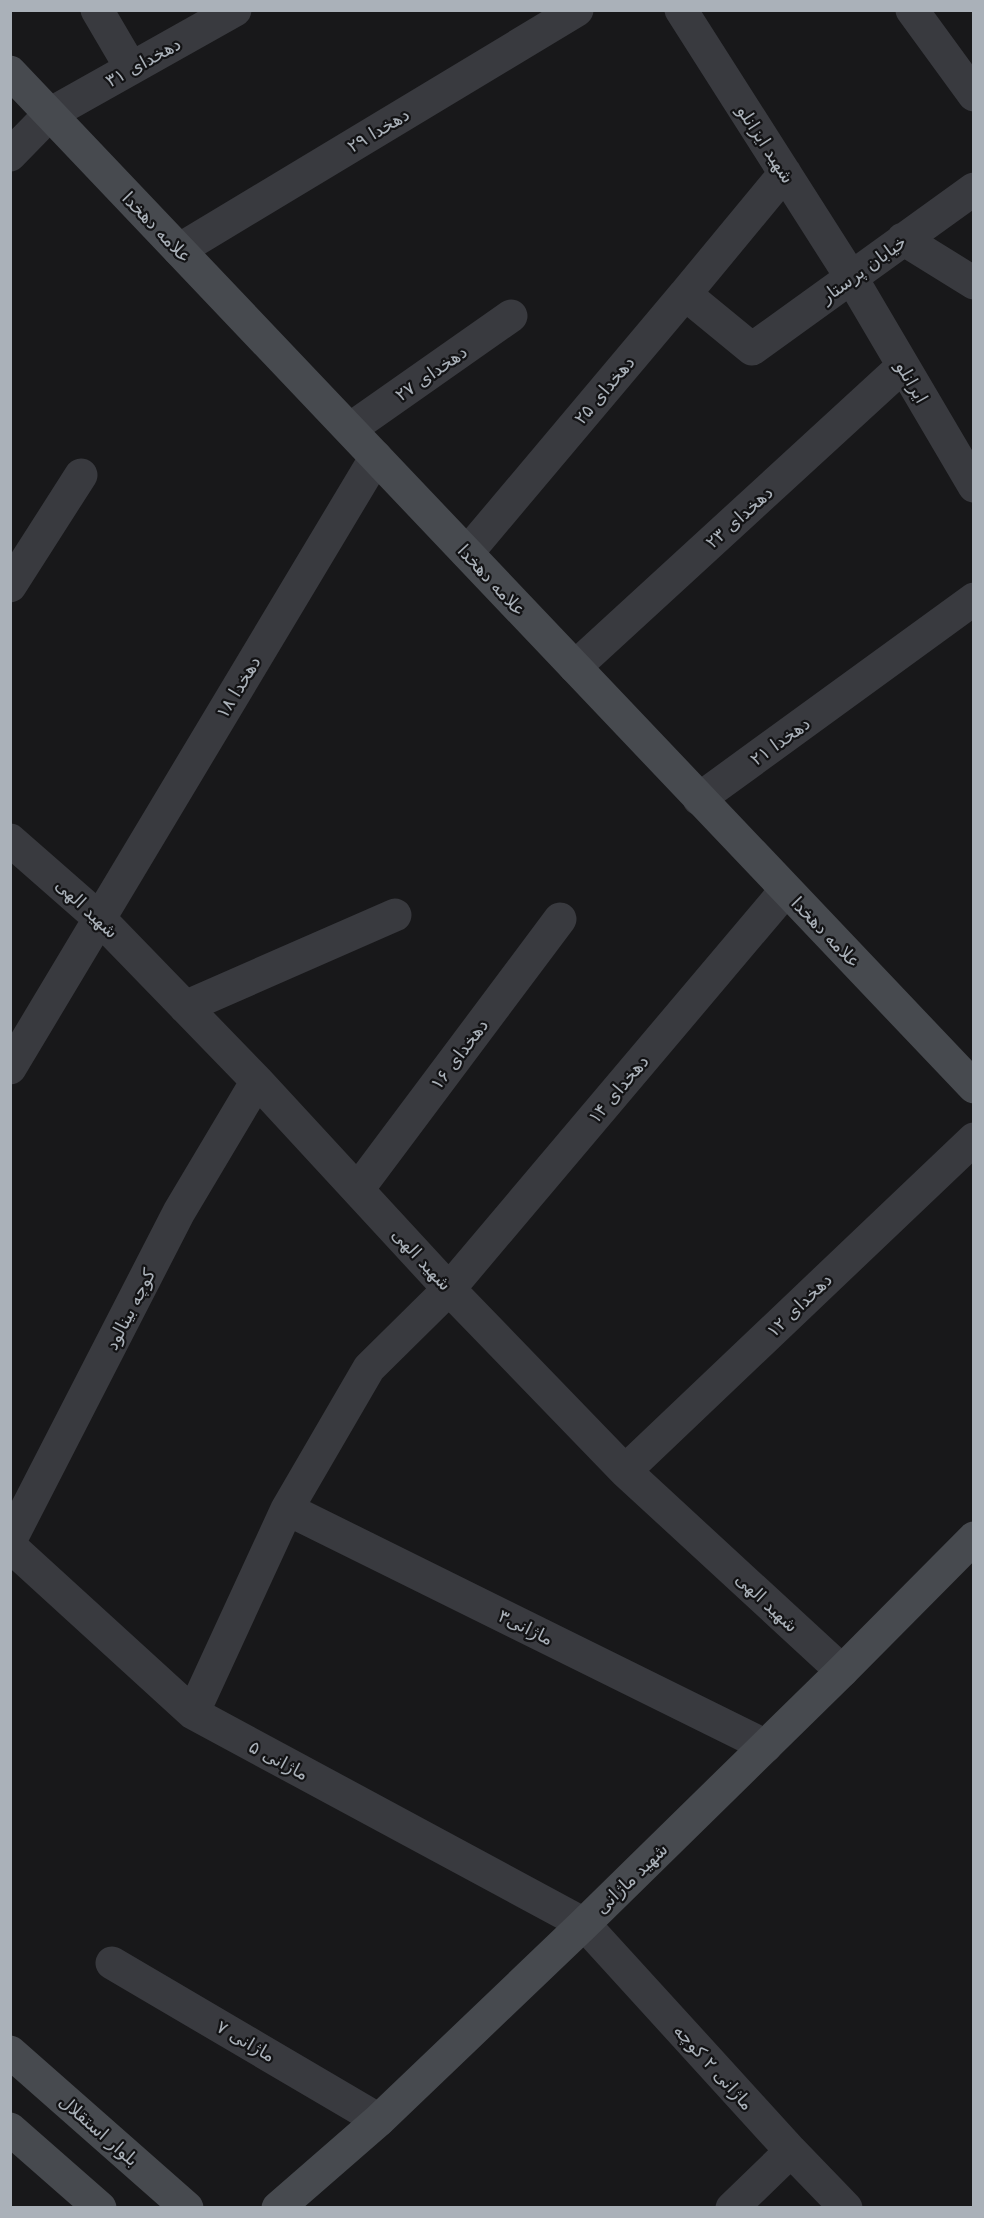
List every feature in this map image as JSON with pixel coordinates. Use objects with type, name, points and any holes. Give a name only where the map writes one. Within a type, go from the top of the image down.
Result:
[{"type":"street","points":[[97,10],[131,68]]},
{"type":"street","name":"دهخدای ۳۱","points":[[10,155],[50,114],[235,10]]},
{"type":"street","name":"دهخدا ۲۹","points":[[179,250],[577,10]]},
{"type":"street","name":"شهید ایزانلو","points":[[681,10],[851,277]]},
{"type":"street","points":[[912,10],[974,94]]},
{"type":"street","name":"علامه دهخدا","points":[[10,72],[974,1087]]},
{"type":"street","name":"دهخدای ۲۵","points":[[467,553],[785,173]]},
{"type":"street","name":"خیابان پرستار","points":[[685,294],[752,349],[974,189]]},
{"type":"street","points":[[903,239],[974,283]]},
{"type":"street","name":"ایرانلو","points":[[851,277],[974,486]]},
{"type":"street","name":"دهخدای ۲۷","points":[[350,429],[511,316]]},
{"type":"street","name":"دهخدای ۲۳","points":[[575,667],[903,366]]},
{"type":"street","name":"دهخدا ۱۸","points":[[10,1068],[376,457]]},
{"type":"street","points":[[10,586],[81,475]]},
{"type":"street","name":"دهخدا ۲۱","points":[[699,799],[974,599]]},
{"type":"street","name":"شهید الهی","points":[[10,840],[99,918],[257,1081],[449,1289],[625,1471],[842,1671]]},
{"type":"street","name":"دهخدای ۱۴","points":[[193,1713],[287,1509],[369,1368],[449,1289],[786,890]]},
{"type":"street","points":[[185,1007],[394,915]]},
{"type":"street","name":"دهخدای ۱۶","points":[[358,1189],[560,920]]},
{"type":"street","name":"کوچه بینالود","points":[[10,1544],[179,1212],[257,1081]]},
{"type":"street","name":"دهخدای ۱۲","points":[[625,1471],[974,1139]]},
{"type":"street","name":"ماژانی۳","points":[[287,1509],[766,1746]]},
{"type":"street","name":"شهید ماژانی","points":[[278,2208],[379,2120],[584,1924],[974,1538]]},
{"type":"street","name":"۵ ماژانی","points":[[10,1544],[193,1713],[584,1924]]},
{"type":"street","name":"ماژانی ۲ کوچه","points":[[584,1924],[846,2208]]},
{"type":"street","name":"۷ ماژانی","points":[[112,1963],[379,2120]]},
{"type":"street","name":"بلوار استقلال","points":[[10,2052],[188,2208]]},
{"type":"street","points":[[10,2129],[100,2208]]},
{"type":"street","points":[[732,2208],[791,2151]]}]
